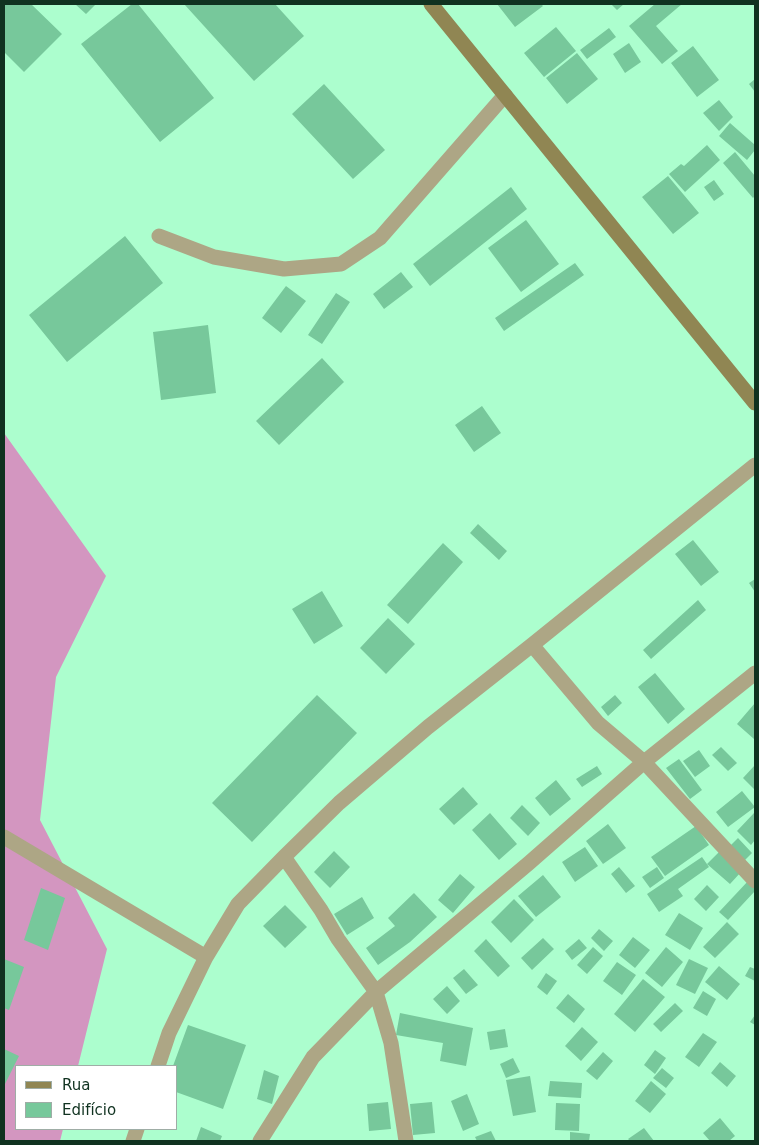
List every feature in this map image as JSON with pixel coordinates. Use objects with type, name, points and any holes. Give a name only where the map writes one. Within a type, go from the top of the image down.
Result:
[{"type":"main road","points":[[431,4],[755,403]]},
{"type":"street","points":[[160,236],[214,257],[284,269],[341,264],[380,238],[505,95]]},
{"type":"street","points":[[158,1065],[170,1033],[206,957],[238,904],[284,857],[339,803],[428,727],[755,465]]},
{"type":"street","points":[[532,645],[598,723],[644,762],[755,881]]},
{"type":"street","points":[[260,1141],[313,1057],[376,992],[529,863],[644,762],[755,673]]},
{"type":"street","points":[[4,836],[206,957]]},
{"type":"street","points":[[284,857],[338,939],[376,992],[391,1043],[406,1141]]},
{"type":"shaded area","points":[[4,433],[106,576],[56,677],[40,820],[107,949],[78,1065],[15,1065],[15,1130],[63,1130],[60,1141],[4,1141]]},
{"type":"building","points":[[4,4],[31,4],[62,34],[24,72],[4,52]]},
{"type":"building","points":[[75,4],[96,4],[86,14]]},
{"type":"building","points":[[132,4],[138,4],[214,98],[160,142],[81,44]]},
{"type":"building","points":[[184,4],[275,4],[304,36],[254,81]]},
{"type":"building","points":[[497,4],[541,4],[543,6],[515,27]]},
{"type":"building","points":[[611,4],[624,4],[617,10]]},
{"type":"building","points":[[655,4],[682,4],[656,26],[678,51],[662,64],[629,26]]},
{"type":"building","points":[[556,27],[576,51],[544,77],[524,53]]},
{"type":"building","points":[[609,28],[616,37],[587,59],[580,50]]},
{"type":"building","points":[[629,43],[641,62],[625,73],[613,54]]},
{"type":"building","points":[[693,46],[719,80],[697,97],[671,63]]},
{"type":"building","points":[[577,53],[598,79],[567,104],[546,78]]},
{"type":"building","points":[[755,79],[755,92],[749,84]]},
{"type":"building","points":[[324,84],[385,150],[353,179],[292,114]]},
{"type":"building","points":[[719,100],[733,117],[719,131],[703,113]]},
{"type":"building","points":[[730,123],[755,145],[755,150],[747,160],[719,136]]},
{"type":"building","points":[[707,145],[720,160],[685,192],[669,174],[681,164],[684,166]]},
{"type":"building","points":[[735,152],[755,176],[755,196],[753,198],[723,163]]},
{"type":"building","points":[[668,176],[699,213],[673,234],[642,197]]},
{"type":"building","points":[[714,180],[724,194],[714,201],[704,187]]},
{"type":"building","points":[[511,187],[527,209],[430,286],[413,264]]},
{"type":"building","points":[[526,220],[559,264],[521,292],[488,248]]},
{"type":"building","points":[[125,236],[163,283],[67,362],[29,315]]},
{"type":"building","points":[[575,263],[584,275],[504,331],[495,318]]},
{"type":"building","points":[[401,272],[413,287],[384,309],[373,294]]},
{"type":"building","points":[[286,286],[306,301],[281,333],[262,318]]},
{"type":"building","points":[[336,293],[350,302],[322,344],[308,335]]},
{"type":"building","points":[[208,325],[216,393],[161,400],[153,332]]},
{"type":"building","points":[[322,358],[344,382],[279,445],[256,421]]},
{"type":"building","points":[[482,406],[501,433],[474,452],[455,425]]},
{"type":"building","points":[[478,524],[507,551],[499,560],[470,533]]},
{"type":"building","points":[[693,540],[719,572],[701,586],[675,554]]},
{"type":"building","points":[[443,543],[463,562],[408,624],[387,605]]},
{"type":"building","points":[[755,579],[755,592],[749,583]]},
{"type":"building","points":[[322,591],[343,626],[314,644],[292,609]]},
{"type":"building","points":[[698,600],[706,610],[651,659],[643,650]]},
{"type":"building","points":[[388,618],[415,644],[386,674],[360,648]]},
{"type":"building","points":[[655,673],[685,709],[668,724],[638,687]]},
{"type":"building","points":[[317,695],[357,733],[252,842],[212,803]]},
{"type":"building","points":[[615,695],[622,703],[608,716],[601,707]]},
{"type":"building","points":[[755,703],[755,737],[754,739],[737,724]]},
{"type":"building","points":[[721,747],[737,763],[728,771],[712,755]]},
{"type":"building","points":[[699,750],[710,766],[695,777],[683,761]]},
{"type":"building","points":[[679,759],[702,790],[690,799],[666,768]]},
{"type":"building","points":[[755,765],[755,790],[743,778]]},
{"type":"building","points":[[597,766],[602,774],[582,787],[576,779]]},
{"type":"building","points":[[556,780],[571,799],[550,816],[535,798]]},
{"type":"building","points":[[463,787],[478,804],[454,825],[439,809]]},
{"type":"building","points":[[742,791],[755,807],[728,827],[716,812]]},
{"type":"building","points":[[522,805],[540,823],[528,836],[510,818]]},
{"type":"building","points":[[490,813],[517,844],[499,860],[472,830]]},
{"type":"building","points":[[754,813],[755,840],[751,845],[737,831]]},
{"type":"building","points":[[608,824],[626,848],[603,864],[586,841]]},
{"type":"building","points":[[696,826],[709,845],[665,876],[651,857]]},
{"type":"building","points":[[738,838],[752,853],[744,861],[730,846]]},
{"type":"building","points":[[585,847],[598,866],[575,882],[562,862]]},
{"type":"building","points":[[334,851],[350,867],[330,888],[314,872]]},
{"type":"building","points":[[719,852],[741,872],[730,884],[707,864]]},
{"type":"building","points":[[702,857],[709,867],[678,889],[683,896],[659,912],[647,894]]},
{"type":"building","points":[[619,867],[635,886],[626,893],[611,874]]},
{"type":"building","points":[[657,867],[664,878],[650,888],[642,877]]},
{"type":"building","points":[[460,874],[475,887],[453,913],[438,900]]},
{"type":"building","points":[[543,875],[561,897],[536,917],[518,896]]},
{"type":"building","points":[[749,880],[755,886],[755,891],[728,920],[719,912]]},
{"type":"building","points":[[707,885],[719,897],[706,911],[694,899]]},
{"type":"building","points":[[41,888],[65,898],[48,950],[24,940]]},
{"type":"building","points":[[414,893],[437,917],[410,942],[378,965],[366,948],[395,926],[388,918]]},
{"type":"building","points":[[362,897],[374,918],[347,935],[334,914]]},
{"type":"building","points":[[514,899],[534,920],[511,943],[491,922]]},
{"type":"building","points":[[285,905],[307,927],[285,948],[263,926]]},
{"type":"building","points":[[679,913],[703,928],[690,950],[665,935]]},
{"type":"building","points":[[727,922],[739,934],[715,958],[703,947]]},
{"type":"building","points":[[599,929],[613,941],[604,951],[591,938]]},
{"type":"building","points":[[633,937],[650,950],[635,968],[619,955]]},
{"type":"building","points":[[543,938],[554,949],[532,970],[521,958]]},
{"type":"building","points":[[486,939],[510,966],[498,977],[474,951]]},
{"type":"building","points":[[579,939],[587,948],[572,960],[565,951]]},
{"type":"building","points":[[593,947],[603,956],[587,974],[577,965]]},
{"type":"building","points":[[666,947],[683,962],[662,987],[645,973]]},
{"type":"building","points":[[4,959],[24,967],[9,1010],[4,1008]]},
{"type":"building","points":[[689,959],[708,968],[695,994],[676,985]]},
{"type":"building","points":[[617,962],[636,975],[622,995],[603,981]]},
{"type":"building","points":[[719,966],[740,984],[727,1000],[705,982]]},
{"type":"building","points":[[750,967],[755,969],[755,981],[745,976]]},
{"type":"building","points":[[464,969],[478,985],[466,994],[453,978]]},
{"type":"building","points":[[546,973],[557,981],[547,995],[537,987]]},
{"type":"building","points":[[643,979],[665,997],[635,1032],[614,1014]]},
{"type":"building","points":[[447,986],[460,1001],[447,1014],[433,999]]},
{"type":"building","points":[[703,991],[716,999],[707,1016],[693,1008]]},
{"type":"building","points":[[568,994],[585,1009],[574,1023],[556,1008]]},
{"type":"building","points":[[675,1003],[683,1011],[661,1032],[653,1024]]},
{"type":"building","points":[[400,1013],[473,1028],[466,1066],[440,1061],[443,1043],[396,1035]]},
{"type":"building","points":[[755,1015],[755,1025],[750,1022]]},
{"type":"building","points":[[188,1025],[246,1045],[223,1109],[178,1093],[178,1065],[173,1065]]},
{"type":"building","points":[[582,1027],[598,1042],[581,1061],[565,1046]]},
{"type":"building","points":[[505,1029],[508,1047],[490,1050],[487,1032]]},
{"type":"building","points":[[703,1033],[717,1042],[699,1067],[685,1057]]},
{"type":"building","points":[[4,1049],[19,1056],[4,1086]]},
{"type":"building","points":[[655,1050],[666,1058],[655,1074],[644,1065]]},
{"type":"building","points":[[603,1052],[613,1061],[597,1080],[586,1071]]},
{"type":"building","points":[[513,1058],[520,1072],[506,1078],[500,1064]]},
{"type":"building","points":[[720,1062],[736,1076],[727,1087],[711,1073]]},
{"type":"building","points":[[662,1068],[674,1078],[666,1088],[653,1078]]},
{"type":"building","points":[[264,1070],[279,1076],[272,1104],[257,1099]]},
{"type":"building","points":[[530,1076],[536,1112],[513,1116],[506,1080]]},
{"type":"building","points":[[550,1081],[582,1083],[581,1098],[548,1096]]},
{"type":"building","points":[[651,1081],[666,1094],[650,1113],[635,1101]]},
{"type":"building","points":[[467,1094],[479,1124],[463,1131],[451,1101]]},
{"type":"building","points":[[388,1102],[391,1129],[369,1131],[367,1104]]},
{"type":"building","points":[[432,1102],[435,1133],[413,1135],[410,1104]]},
{"type":"building","points":[[556,1103],[580,1104],[579,1131],[555,1130]]},
{"type":"building","points":[[720,1118],[735,1136],[729,1141],[710,1141],[703,1133]]},
{"type":"building","points":[[201,1127],[222,1136],[220,1141],[196,1141]]},
{"type":"building","points":[[644,1128],[654,1141],[630,1141],[628,1139]]},
{"type":"building","points":[[491,1131],[496,1141],[477,1141],[475,1137]]},
{"type":"building","points":[[570,1132],[590,1134],[589,1141],[570,1141]]}]
